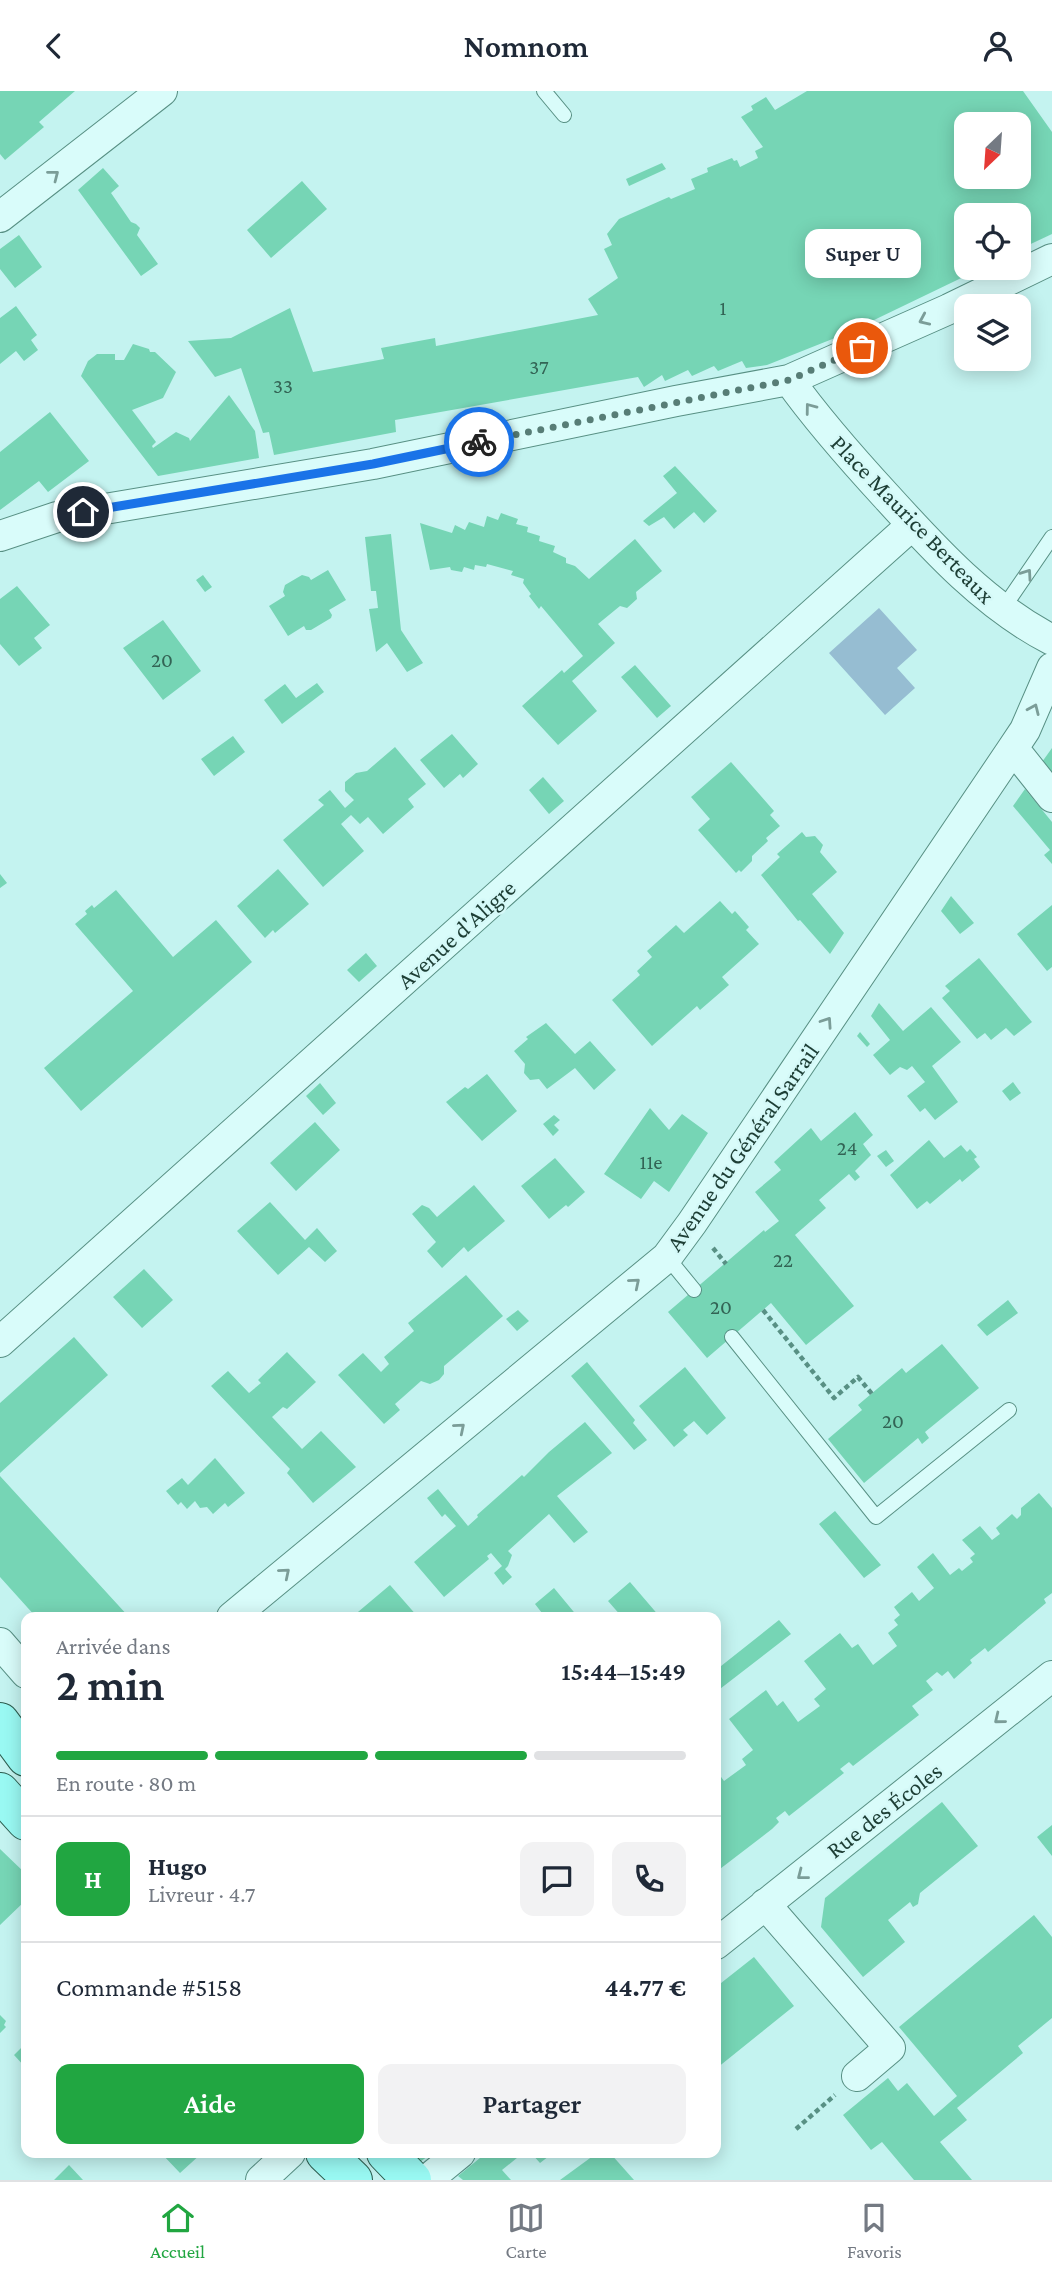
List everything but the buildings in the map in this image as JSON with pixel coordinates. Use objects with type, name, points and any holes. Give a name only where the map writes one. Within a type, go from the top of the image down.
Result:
[{"type":"main road","points":[[0,1792],[21,1815]]},
{"type":"main road","points":[[330,2158],[353,2180]]},
{"type":"main road","points":[[391,2158],[412,2180]]},
{"type":"street","points":[[0,217],[162,91]]},
{"type":"street","points":[[0,536],[57,517],[373,464],[789,380],[949,309],[1052,259]]},
{"type":"street","name":"Place Maurice Berteaux","points":[[789,380],[832,437],[912,525],[1002,610],[1052,640]]},
{"type":"street","name":"Avenue d'Aligre","points":[[0,1342],[912,525]]},
{"type":"street","name":"Avenue du Général Sarrail","points":[[238,1612],[667,1257],[1025,730],[1052,669]]},
{"type":"street","points":[[1013,748],[1052,797]]},
{"type":"street","points":[[0,1643],[21,1667]]},
{"type":"street","name":"Rue des Écoles","points":[[721,1940],[1052,1675]]},
{"type":"street","points":[[765,1904],[890,2048],[857,2076]]},
{"type":"street","points":[[261,2180],[285,2158]]},
{"type":"street","points":[[427,2180],[454,2158]]},
{"type":"lane","points":[[544,91],[564,115]]},
{"type":"lane","points":[[1002,610],[1052,537]]},
{"type":"lane","points":[[667,1257],[694,1290]]},
{"type":"lane","points":[[732,1337],[876,1517],[1009,1410]]},
{"type":"path","points":[[763,1310],[834,1398],[858,1377],[872,1394]]},
{"type":"path","points":[[796,2129],[857,2076]]},
{"type":"shaded area","points":[[879,608],[917,650],[897,668],[915,688],[885,715],[829,653]]},
{"type":"way so far","points":[[479,442],[789,380],[862,348]]},
{"type":"place","name":"Super U","points":[[862,348]]},
{"type":"route","points":[[83,512],[373,464],[479,442]]}]
